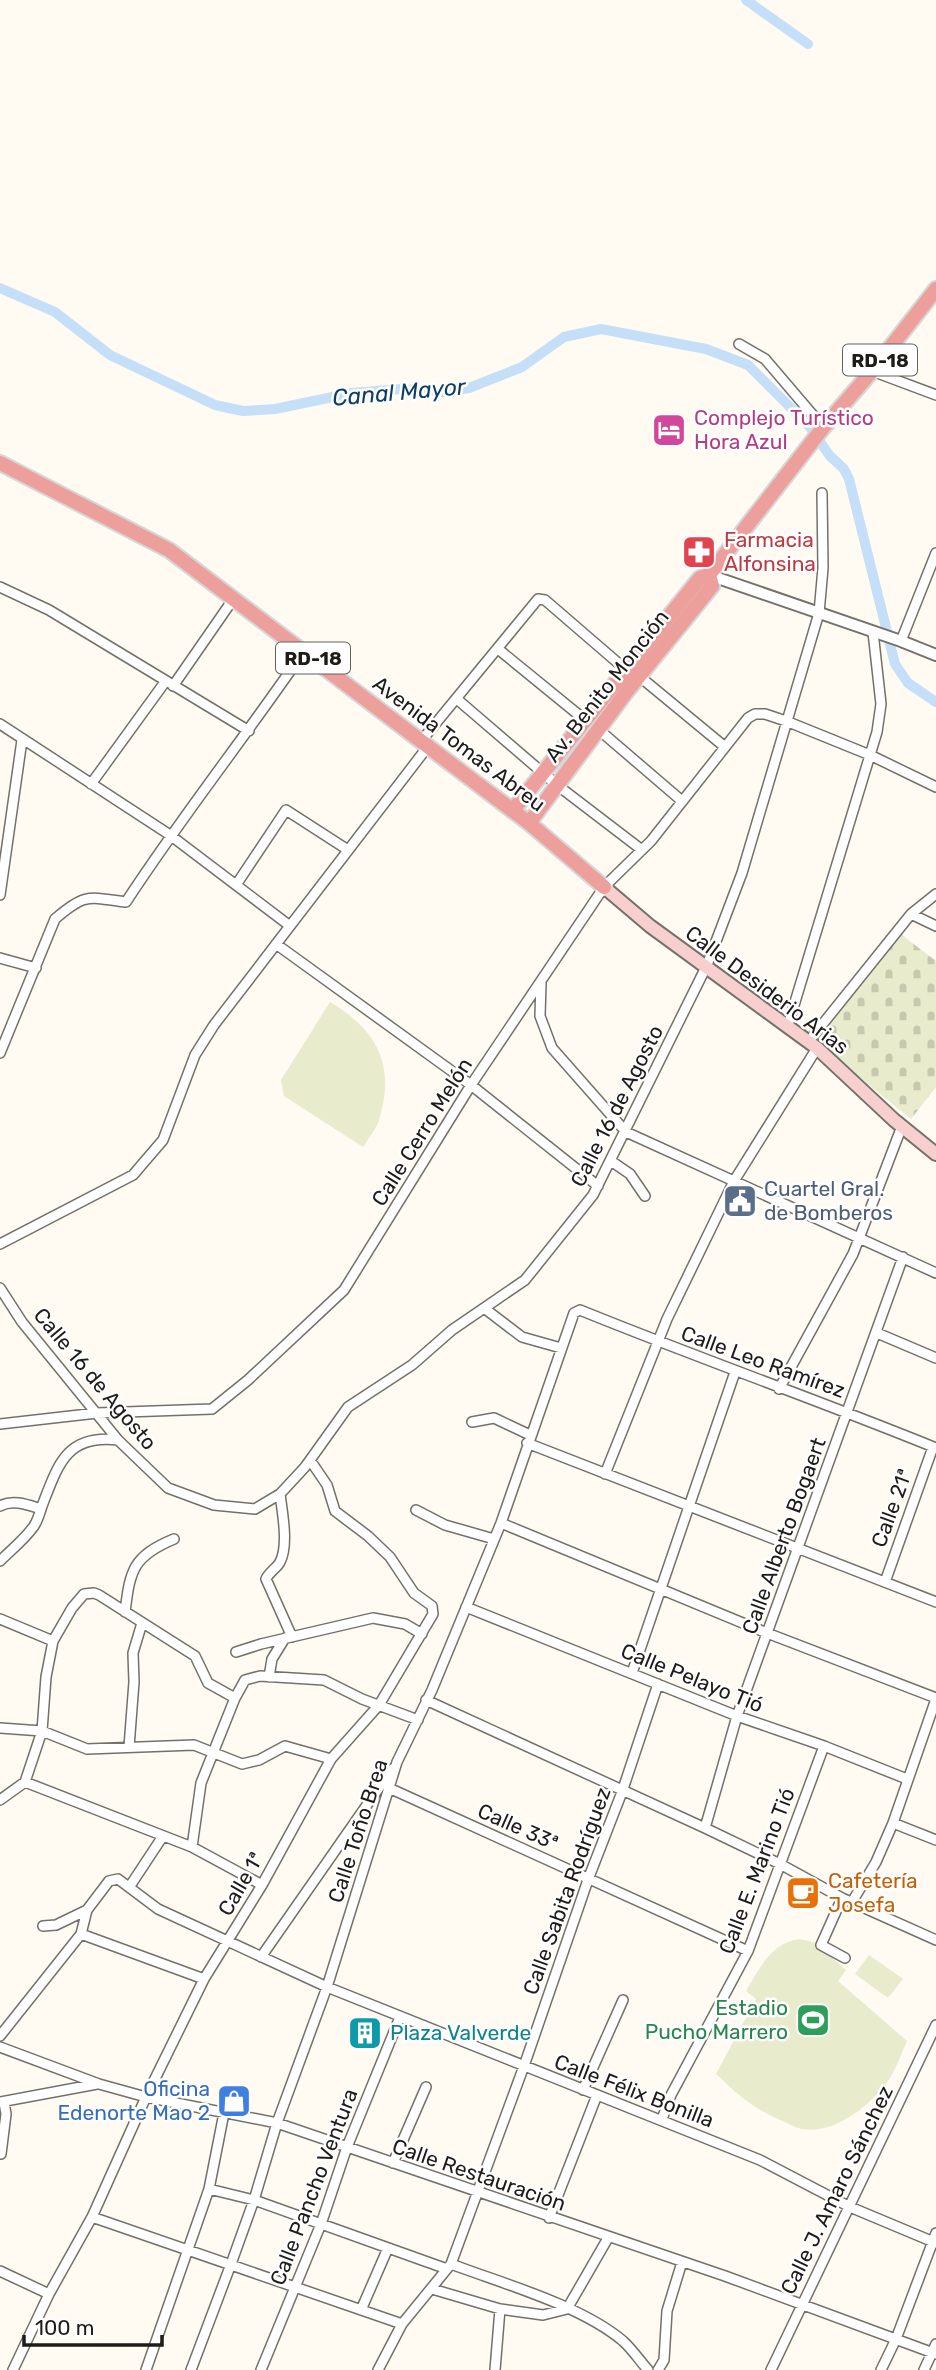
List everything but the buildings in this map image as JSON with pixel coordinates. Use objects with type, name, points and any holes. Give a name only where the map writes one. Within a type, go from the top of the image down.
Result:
[{"type":"main road","name":"Av. Benito Monción","points":[[513,810],[700,578],[709,575],[822,428],[872,371],[936,289]]},
{"type":"main road","name":"Avenida Tomas Abreu","points":[[2,468],[169,550],[529,822],[604,887]]},
{"type":"main road","name":"Av. Benito Monción","points":[[529,822],[639,676],[712,586],[709,575]]},
{"type":"main road","name":"Calle Desiderio Arias","points":[[604,887],[650,926],[813,1044],[936,1154]]},
{"type":"street","points":[[739,344],[765,359],[822,428]]},
{"type":"street","points":[[872,371],[936,395]]},
{"type":"street","name":"Calle 16 de Agosto","points":[[0,1288],[22,1322],[118,1440],[169,1488],[214,1505],[255,1508],[280,1494],[310,1460],[348,1407],[412,1365],[452,1330],[525,1280],[593,1195],[707,965],[742,873],[819,613],[823,579],[822,493]]},
{"type":"street","points":[[900,641],[936,553]]},
{"type":"street","points":[[709,575],[936,656]]},
{"type":"street","points":[[0,587],[49,610],[249,731]]},
{"type":"street","points":[[91,784],[233,598]]},
{"type":"street","points":[[0,1244],[133,1175],[163,1140],[195,1055],[215,1025],[533,603],[538,599],[545,600],[625,669]]},
{"type":"street","points":[[788,1026],[877,732],[881,704],[876,633]]},
{"type":"street","points":[[498,649],[585,720]]},
{"type":"street","points":[[0,1053],[55,919],[84,898],[126,902],[170,835],[249,731],[304,651]]},
{"type":"street","points":[[639,676],[725,747]]},
{"type":"street","points":[[458,700],[557,785],[642,850]]},
{"type":"street","name":"Calle Cerro Melón","points":[[0,1424],[97,1413],[212,1409],[248,1380],[344,1290],[471,1085],[604,887],[642,850],[748,718],[755,714],[765,714],[786,721]]},
{"type":"street","points":[[786,721],[870,755],[936,787]]},
{"type":"street","points":[[0,724],[170,835],[290,926]]},
{"type":"street","points":[[598,729],[682,801]]},
{"type":"street","points":[[0,895],[4,849],[22,740]]},
{"type":"street","points":[[236,885],[286,810],[348,850]]},
{"type":"street","points":[[605,1474],[667,1319],[734,1181],[813,1044],[911,914],[936,894]]},
{"type":"street","points":[[911,914],[936,926]]},
{"type":"street","points":[[276,944],[471,1085],[598,1185]]},
{"type":"street","points":[[0,958],[36,968]]},
{"type":"street","points":[[541,981],[540,1016],[552,1048],[626,1132],[936,1273]]},
{"type":"street","points":[[779,1388],[853,1254],[902,1126]]},
{"type":"street","points":[[611,1161],[630,1174],[645,1196]]},
{"type":"street","name":"Calle Alberto Bogaert","points":[[705,1828],[737,1716],[903,1257]]},
{"type":"street","points":[[484,1308],[522,1337],[561,1348]]},
{"type":"street","name":"Calle Leo Ramírez","points":[[577,1311],[934,1447]]},
{"type":"street","name":"Calle Toño Brea","points":[[191,2370],[232,2264],[277,2123],[327,1987],[397,1762],[418,1720],[501,1523],[561,1348],[577,1311]]},
{"type":"street","points":[[877,1333],[936,1358]]},
{"type":"street","points":[[632,1673],[735,1372]]},
{"type":"street","points":[[472,1422],[494,1418],[529,1439],[605,1474],[936,1602]]},
{"type":"street","points":[[0,1561],[35,1525],[62,1460],[73,1448],[100,1438],[118,1440]]},
{"type":"street","name":"Calle 21ª","points":[[885,1582],[934,1447]]},
{"type":"street","name":"Calle 1ª","points":[[13,2370],[49,2294],[92,2217],[146,2097],[204,1979],[262,1885],[331,1759],[379,1704],[422,1634],[433,1608],[414,1593],[390,1557],[335,1511],[327,1485],[310,1460]]},
{"type":"street","points":[[280,1494],[284,1524],[282,1553],[280,1562],[268,1575],[267,1584],[288,1638]]},
{"type":"street","points":[[0,1506],[5,1503],[18,1503],[41,1509]]},
{"type":"street","points":[[416,1510],[445,1525],[494,1539]]},
{"type":"street","points":[[501,1523],[767,1633],[936,1698],[893,1823],[876,1862],[847,1900],[821,1945],[845,1958]]},
{"type":"street","points":[[125,1612],[132,1574],[141,1558],[152,1548],[174,1539]]},
{"type":"street","points":[[3,1795],[25,1782],[42,1731],[46,1677],[53,1641],[72,1608],[84,1594],[94,1593],[195,1656],[208,1683],[234,1698]]},
{"type":"street","name":"Calle Pelayo Tió","points":[[466,1607],[737,1716],[824,1746],[907,1779]]},
{"type":"street","points":[[236,1652],[373,1618],[405,1624],[422,1634]]},
{"type":"street","points":[[0,1619],[53,1641]]},
{"type":"street","points":[[128,1747],[134,1682],[132,1653],[142,1623]]},
{"type":"street","points":[[269,1676],[272,1659],[288,1638]]},
{"type":"street","points":[[192,1847],[201,1783],[234,1698],[246,1680],[269,1676],[324,1681],[418,1720]]},
{"type":"street","name":"Calle Sabita Rodríguez","points":[[378,2370],[402,2324],[449,2266],[524,2066],[658,1684]]},
{"type":"street","points":[[426,1700],[705,1828],[847,1900],[936,1940]]},
{"type":"street","points":[[0,1728],[42,1731],[87,1749],[194,1745],[242,1764],[259,1760],[285,1746],[331,1759]]},
{"type":"street","name":"Calle E. Marino Tió","points":[[662,2119],[671,2095],[748,1951],[824,1746]]},
{"type":"street","points":[[261,1957],[397,1762]]},
{"type":"street","points":[[25,1782],[192,1847],[262,1885]]},
{"type":"street","name":"Calle 33ª","points":[[389,1788],[748,1951]]},
{"type":"street","points":[[893,1823],[936,1840]]},
{"type":"street","points":[[0,2036],[81,1934],[87,1910],[109,1881],[118,1879],[130,1886],[163,1836]]},
{"type":"street","name":"Calle Félix Bonilla","points":[[130,1886],[158,1909],[327,1987],[662,2119],[760,2160],[850,2207],[935,2240]]},
{"type":"street","points":[[43,1926],[56,1925],[87,1910]]},
{"type":"street","points":[[81,1934],[204,1979]]},
{"type":"street","points":[[583,2090],[623,2000]]},
{"type":"street","name":"Calle Pancho Ventura","points":[[261,2370],[321,2224],[347,2147],[400,2017]]},
{"type":"street","name":"Calle J. Amaro Sánchez","points":[[771,2370],[936,2025]]},
{"type":"street","points":[[0,2047],[99,2084]]},
{"type":"street","name":"Calle Restauración","points":[[2,2102],[99,2084],[146,2097],[277,2123],[896,2339],[935,2350]]},
{"type":"street","points":[[393,2163],[426,2087]]},
{"type":"street","points":[[549,2218],[597,2095]]},
{"type":"street","points":[[1,2154],[6,2114],[2,2102]]},
{"type":"street","points":[[146,2370],[209,2189],[224,2113]]},
{"type":"street","points":[[209,2189],[254,2200],[567,2309],[624,2342],[648,2370]]},
{"type":"street","points":[[92,2217],[402,2324]]},
{"type":"street","points":[[432,2289],[500,2309],[543,2315],[567,2309],[608,2238]]},
{"type":"street","points":[[881,2370],[935,2240]]},
{"type":"street","points":[[361,2310],[388,2248]]},
{"type":"street","points":[[658,2370],[664,2360],[667,2311],[681,2262]]},
{"type":"street","points":[[0,2271],[49,2294]]},
{"type":"street","points":[[495,2370],[500,2309]]},
{"type":"street","points":[[924,2370],[935,2350]]},
{"type":"green space","points":[[899,933],[936,961],[936,1087],[911,1119],[814,1040]]},
{"type":"green space","points":[[330,1002],[371,1037],[383,1066],[384,1100],[379,1120],[363,1147],[284,1096],[281,1080]]},
{"type":"green space","name":"Estadio Pucho Marrero","points":[[800,1939],[816,1943],[846,1970],[838,1981],[907,2041],[891,2076],[872,2099],[839,2123],[814,2130],[798,2128],[757,2108],[716,2074],[756,1999],[746,1991],[756,1974],[773,1951],[790,1941]]},
{"type":"green space","points":[[869,1955],[903,1979],[888,1998],[855,1974]]},
{"type":"waterway","points":[[746,0],[808,44]]},
{"type":"waterway","name":"Canal Mayor","points":[[0,288],[55,312],[110,355],[215,405],[243,411],[275,409],[352,393],[401,389],[442,392],[469,388],[522,367],[564,337],[601,329],[706,349],[748,365],[809,426],[830,456],[844,469],[849,479],[895,664],[908,683],[936,702]]},
{"type":"place","name":"Complejo Turístico Hora Azul","points":[[669,430]]},
{"type":"place","name":"Farmacia Alfonsina","points":[[699,552]]},
{"type":"place","name":"Cuartel Gral. de Bomberos","points":[[740,1201]]},
{"type":"place","name":"Cafetería Josefa","points":[[803,1893]]},
{"type":"place","name":"Estadio Pucho Marrero","points":[[813,2020]]},
{"type":"place","name":"Plaza Valverde","points":[[365,2033]]},
{"type":"place","name":"Oficina Edenorte Mao 2","points":[[234,2101]]}]
